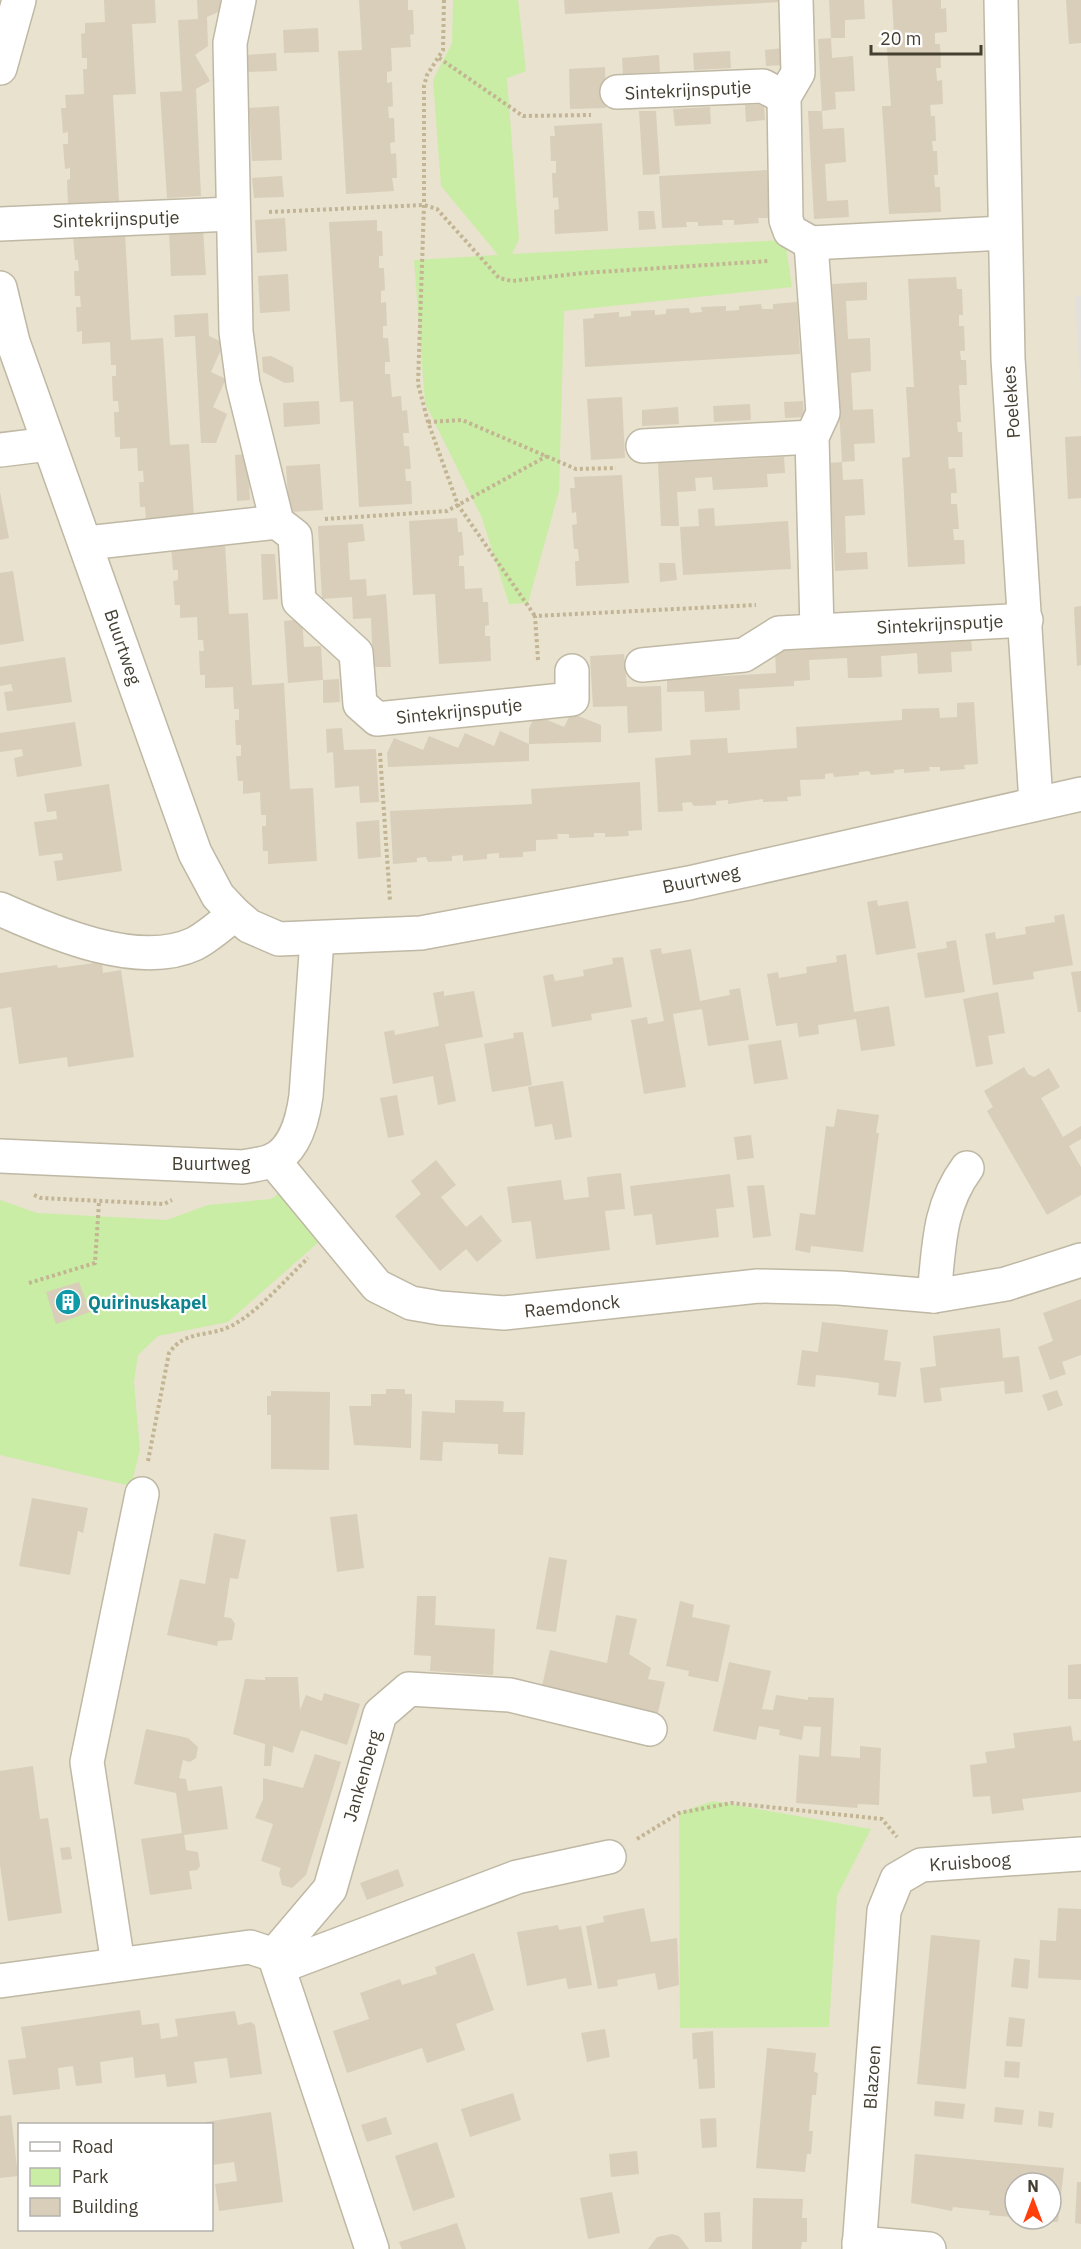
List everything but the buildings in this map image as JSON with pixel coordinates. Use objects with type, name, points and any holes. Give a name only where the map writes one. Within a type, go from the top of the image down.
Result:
[{"type":"street","points":[[0,68],[19,0]]},
{"type":"street","name":"Sintekrijnsputje","points":[[239,0],[230,43],[236,332],[243,384],[277,522],[295,536],[299,601],[356,653],[360,704],[377,719],[572,699],[572,671]]},
{"type":"street","points":[[796,0],[798,73],[784,97],[786,220],[790,231],[812,243],[1004,232]]},
{"type":"street","name":"Poelekes","points":[[1001,0],[1008,359],[1036,803]]},
{"type":"street","name":"Sintekrijnsputje","points":[[617,92],[763,86],[784,97]]},
{"type":"street","name":"Sintekrijnsputje","points":[[0,224],[232,214]]},
{"type":"street","points":[[812,243],[823,413],[812,437],[817,630]]},
{"type":"street","name":"Buurtweg","points":[[0,288],[13,342],[87,543],[195,853],[218,896],[249,926],[279,939],[421,933],[689,882],[1081,794]]},
{"type":"street","points":[[643,446],[812,437]]},
{"type":"street","points":[[0,450],[50,444]]},
{"type":"street","points":[[87,543],[277,522]]},
{"type":"street","name":"Sintekrijnsputje","points":[[642,665],[744,655],[779,633],[1026,620]]},
{"type":"street","points":[[0,909],[51,932],[94,944],[131,951],[161,952],[194,944],[235,914]]},
{"type":"street","name":"Buurtweg","points":[[0,1156],[243,1167],[273,1160],[289,1145],[302,1121],[306,1096],[317,939]]},
{"type":"street","name":"Raemdonck","points":[[273,1160],[377,1286],[411,1303],[440,1308],[504,1313],[758,1286],[839,1288],[934,1296],[1006,1284],[1081,1260]]},
{"type":"street","points":[[934,1296],[943,1215],[952,1188],[967,1168]]},
{"type":"street","points":[[118,1964],[87,1762],[142,1494]]},
{"type":"street","name":"Jankenberg","points":[[277,1961],[330,1889],[380,1714],[409,1689],[510,1695],[650,1729]]},
{"type":"street","name":"Kruisboog","points":[[884,1911],[897,1879],[921,1864],[1081,1854]]},
{"type":"street","points":[[277,1961],[517,1877],[609,1857]]},
{"type":"street","name":"Blazoen","points":[[884,1911],[859,2246],[929,2249]]},
{"type":"street","points":[[0,1981],[250,1947],[277,1961],[372,2249]]},
{"type":"path","points":[[444,0],[446,33],[443,50],[427,75],[424,86],[424,205],[418,384],[428,422],[458,505],[535,616],[541,702]]},
{"type":"path","name":"Sintekrijnsputje","points":[[439,58],[523,116],[604,115],[617,92]]},
{"type":"path","points":[[232,214],[424,205],[437,209],[500,278],[512,281],[583,273],[770,261],[812,243]]},
{"type":"path","points":[[428,422],[462,420],[576,469],[636,467],[643,446]]},
{"type":"path","points":[[277,522],[447,511],[547,456]]},
{"type":"path","points":[[535,616],[758,605]]},
{"type":"path","points":[[377,719],[392,934]]},
{"type":"path","points":[[29,1283],[95,1263],[99,1202]]},
{"type":"path","points":[[142,1494],[169,1353],[174,1345],[184,1337],[213,1332],[243,1319],[333,1235]]},
{"type":"path","points":[[609,1857],[679,1813],[731,1803],[882,1820],[921,1864]]},
{"type":"shaded area","points":[[0,0],[1081,0],[1081,2249],[0,2249]]},
{"type":"shaded area","points":[[1075,296],[1081,296],[1081,390],[1076,317]]},
{"type":"green space","points":[[453,0],[518,0],[526,71],[507,78],[519,239],[512,254],[785,240],[792,287],[564,311],[559,491],[528,603],[509,604],[482,518],[425,403],[414,260],[498,255],[441,186],[433,80],[452,43]]},
{"type":"green space","points":[[280,1193],[321,1240],[228,1322],[158,1336],[138,1355],[134,1382],[140,1450],[131,1486],[0,1455],[0,1200],[37,1213],[167,1220],[208,1205],[271,1199]]},
{"type":"green space","points":[[713,1801],[871,1829],[837,1896],[829,2027],[680,2028],[679,1813]]},
{"type":"place","name":"Quirinuskapel","points":[[68,1302]]}]
